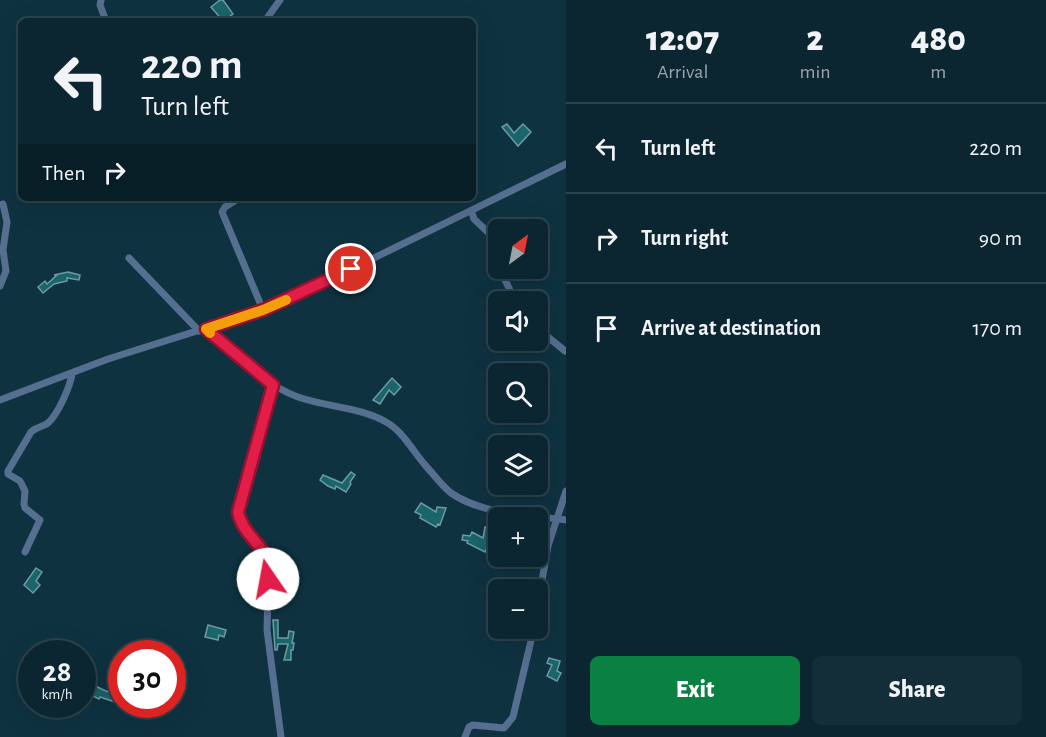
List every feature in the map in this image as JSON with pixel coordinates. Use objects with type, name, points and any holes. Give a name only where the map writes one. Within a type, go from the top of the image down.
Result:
[{"type":"street","points":[[101,0],[100,5],[105,18]]},
{"type":"street","points":[[267,18],[280,0]]},
{"type":"street","points":[[0,400],[72,374],[108,358],[263,310],[566,164]]},
{"type":"street","points":[[234,201],[223,208],[222,212],[263,310]]},
{"type":"street","points":[[0,286],[6,271],[3,250],[7,222],[3,204]]},
{"type":"street","points":[[471,210],[474,219],[488,232]]},
{"type":"street","points":[[129,258],[203,330],[273,385],[299,397],[386,422],[399,432],[449,491],[470,503],[507,512],[566,520]]},
{"type":"street","points":[[548,337],[565,351]]},
{"type":"street","points":[[25,552],[40,520],[26,508],[25,491],[20,481],[8,474],[31,432],[36,427],[48,423],[68,392],[72,374]]},
{"type":"street","points":[[273,385],[238,512],[245,531],[258,545],[269,565],[267,630],[281,737]]},
{"type":"street","points":[[542,579],[548,546],[566,491]]},
{"type":"street","points":[[465,737],[469,727],[473,724],[504,728],[513,717],[531,639]]},
{"type":"building","points":[[223,0],[233,14],[227,18],[220,18],[211,7]]},
{"type":"building","points":[[507,124],[514,133],[523,124],[531,132],[518,146],[502,127]]},
{"type":"building","points":[[68,272],[80,275],[79,280],[67,278],[67,281],[54,284],[43,293],[38,287],[45,281],[47,284],[57,275],[54,275]]},
{"type":"building","points":[[392,378],[401,387],[394,395],[389,390],[380,404],[373,400]]},
{"type":"building","points":[[351,472],[355,475],[346,492],[336,486],[335,489],[328,486],[320,480],[323,475],[342,483]]},
{"type":"building","points":[[421,503],[436,512],[437,507],[446,508],[440,525],[436,527],[420,518],[421,515],[415,512]]},
{"type":"building","points":[[485,527],[488,528],[488,546],[485,552],[467,543],[468,541],[462,540],[463,535],[470,536],[472,532],[483,538]]},
{"type":"building","points":[[36,568],[42,572],[36,581],[40,585],[33,593],[24,585]]},
{"type":"building","points":[[273,620],[278,620],[278,638],[288,638],[289,631],[294,632],[291,660],[284,660],[288,644],[278,644],[275,650]]},
{"type":"building","points":[[208,625],[226,630],[224,637],[219,635],[218,640],[205,637]]},
{"type":"building","points":[[549,658],[560,661],[557,671],[561,673],[557,681],[547,676],[552,665],[547,663]]},
{"type":"building","points":[[96,686],[108,691],[108,700],[100,697],[99,699],[96,698]]},
{"type":"slow traffic","points":[[210,333],[206,329],[286,300]]},
{"type":"route","points":[[268,579],[269,565],[265,555],[245,531],[238,512],[273,385],[206,329],[263,310],[351,269]]}]
